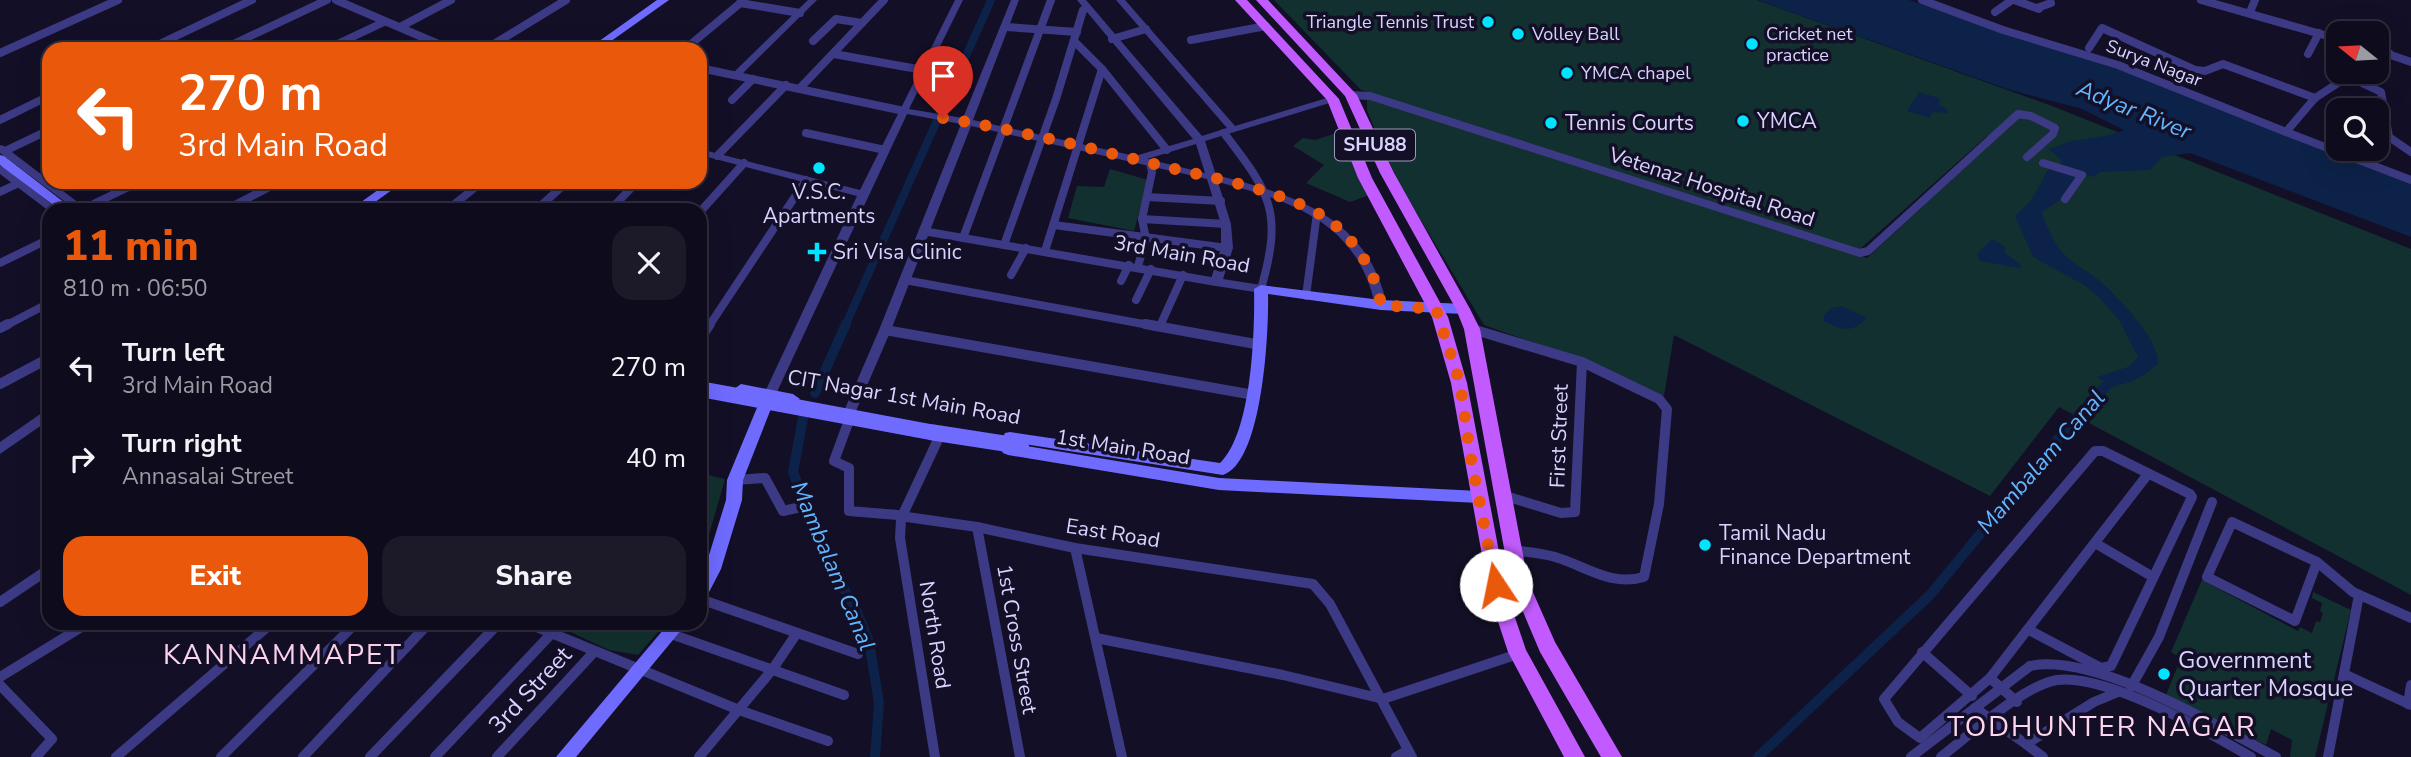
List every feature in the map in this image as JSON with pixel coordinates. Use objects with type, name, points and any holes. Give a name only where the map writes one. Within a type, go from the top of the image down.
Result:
[{"type":"main road","points":[[603,42],[664,0]]},
{"type":"main road","name":"SHU88","points":[[1241,0],[1333,99],[1365,178],[1436,309],[1460,383],[1498,594],[1518,654],[1575,757]]},
{"type":"main road","name":"SHU88","points":[[1262,0],[1351,94],[1387,173],[1463,309],[1472,329],[1519,581],[1547,646],[1612,757]]},
{"type":"main road","points":[[1312,77],[1329,73]]},
{"type":"main road","points":[[1,152],[39,177]]},
{"type":"main road","points":[[1,152],[58,203]]},
{"type":"main road","points":[[366,203],[387,189]]},
{"type":"main road","points":[[49,203],[50,197]]},
{"type":"main road","points":[[707,392],[930,432],[1137,464],[1179,470],[1223,469],[1234,459],[1254,395],[1261,345],[1261,289]]},
{"type":"main road","name":"3rd Main Road","points":[[1261,289],[1381,305],[1463,309]]},
{"type":"main road","points":[[707,384],[767,400]]},
{"type":"main road","points":[[707,392],[767,400]]},
{"type":"main road","points":[[707,580],[713,569],[734,500],[735,480],[767,400]]},
{"type":"main road","name":"1st Main Road","points":[[767,400],[942,433],[1179,470],[1219,484],[1479,497]]},
{"type":"main road","points":[[565,757],[673,630]]},
{"type":"main road","points":[[1563,736],[1592,727]]},
{"type":"street","points":[[0,53],[118,0]]},
{"type":"street","points":[[164,42],[252,0]]},
{"type":"street","points":[[238,42],[327,0]]},
{"type":"street","points":[[336,0],[433,42]]},
{"type":"street","points":[[347,5],[357,0]]},
{"type":"street","points":[[400,27],[451,0]]},
{"type":"street","points":[[497,42],[566,0]]},
{"type":"street","points":[[736,75],[813,0]]},
{"type":"street","points":[[801,88],[884,0]]},
{"type":"street","points":[[767,400],[923,70],[959,0]]},
{"type":"street","points":[[849,417],[1015,0]]},
{"type":"street","points":[[963,238],[1051,0]]},
{"type":"street","points":[[1120,0],[1229,131],[1258,180],[1273,232],[1261,289]]},
{"type":"street","name":"Surya Nagar","points":[[1922,0],[2003,30],[2118,65],[2411,180]]},
{"type":"street","points":[[1995,12],[2013,0],[2039,9],[2037,8],[2051,3]]},
{"type":"street","points":[[2201,0],[2326,35]]},
{"type":"street","points":[[2250,12],[2255,0]]},
{"type":"street","points":[[693,42],[742,1],[800,13]]},
{"type":"street","points":[[1004,245],[1044,138],[1084,4]]},
{"type":"street","points":[[1084,4],[1200,140],[1226,224],[1227,248],[1216,282]]},
{"type":"street","points":[[813,41],[836,19],[862,23]]},
{"type":"street","points":[[342,42],[384,22]]},
{"type":"street","points":[[1191,40],[1266,26]]},
{"type":"street","points":[[1006,27],[1077,32]]},
{"type":"street","points":[[1112,39],[1146,29]]},
{"type":"street","points":[[2089,48],[2102,29],[2109,30],[2195,70],[2205,71],[2223,64],[2315,99]]},
{"type":"street","points":[[2308,54],[2319,33]]},
{"type":"street","points":[[424,42],[428,40]]},
{"type":"street","points":[[1075,41],[1167,150]]},
{"type":"street","points":[[834,54],[923,70]]},
{"type":"street","points":[[2390,54],[2411,62]]},
{"type":"street","points":[[707,69],[1044,138],[1213,178],[1263,193],[1317,213],[1337,227],[1358,248],[1379,288],[1381,305]]},
{"type":"street","points":[[1045,251],[1101,69]]},
{"type":"street","points":[[732,100],[754,79]]},
{"type":"street","points":[[2286,132],[2315,99],[2337,84]]},
{"type":"street","points":[[2368,84],[2381,92],[2389,137],[2411,152]]},
{"type":"street","points":[[717,156],[786,85]]},
{"type":"street","name":"Vetenaz Hospital Road","points":[[1351,94],[1383,100],[1860,253],[1868,251],[2018,114],[2031,116],[2055,128],[2027,157]]},
{"type":"street","points":[[0,120],[42,99]]},
{"type":"street","points":[[1137,159],[1333,99]]},
{"type":"street","points":[[1,152],[42,133]]},
{"type":"street","points":[[806,133],[885,150]]},
{"type":"street","points":[[707,154],[865,195]]},
{"type":"street","points":[[707,204],[744,163]]},
{"type":"street","points":[[1121,281],[1134,266],[1146,239],[1142,219],[1152,172],[1150,163]]},
{"type":"street","points":[[2043,163],[2082,175],[2065,199]]},
{"type":"street","points":[[0,169],[45,203]]},
{"type":"street","points":[[707,328],[806,180]]},
{"type":"street","points":[[0,192],[19,183]]},
{"type":"street","points":[[55,189],[74,203]]},
{"type":"street","points":[[97,203],[125,189]]},
{"type":"street","points":[[238,203],[266,189]]},
{"type":"street","points":[[456,203],[473,189]]},
{"type":"street","points":[[544,203],[559,189]]},
{"type":"street","points":[[617,203],[630,189]]},
{"type":"street","points":[[1147,197],[1221,201]]},
{"type":"street","points":[[1306,296],[1317,213]]},
{"type":"street","points":[[1142,219],[1226,224]]},
{"type":"street","points":[[1054,225],[1227,248]]},
{"type":"street","name":"3rd Main Road","points":[[923,231],[1261,289]]},
{"type":"street","points":[[0,263],[42,242]]},
{"type":"street","points":[[1011,275],[1026,248]]},
{"type":"street","points":[[1136,300],[1152,269]]},
{"type":"street","points":[[1160,326],[1183,275]]},
{"type":"street","points":[[905,280],[1261,345]]},
{"type":"street","points":[[0,328],[42,307]]},
{"type":"street","points":[[1472,329],[1582,362],[1659,399],[1667,409],[1659,504],[1644,577],[1633,582],[1621,581],[1556,557],[1512,550]]},
{"type":"street","points":[[885,330],[1254,395]]},
{"type":"street","points":[[0,384],[42,362]]},
{"type":"street","name":"First Street","points":[[1502,495],[1530,500],[1565,515],[1575,512],[1582,362]]},
{"type":"street","name":"East Road","points":[[849,417],[834,461],[849,468],[848,509],[855,513],[903,516],[977,527],[1075,548],[1312,584],[1329,604],[1383,699]]},
{"type":"street","points":[[0,449],[42,418]]},
{"type":"street","name":"North Road","points":[[935,757],[900,538],[903,516],[942,433]]},
{"type":"street","points":[[2029,630],[2101,668],[2111,666],[2192,498],[2186,492],[2103,452],[2092,453],[1922,652],[1884,699],[1886,706],[1907,731],[1920,738],[1974,702],[2001,688],[2030,666],[2048,662],[2086,668],[2185,708],[2276,757]]},
{"type":"street","points":[[1911,757],[1974,702],[2148,474]]},
{"type":"street","points":[[735,480],[765,478],[783,511],[802,506]]},
{"type":"street","points":[[2026,744],[2094,702],[2131,687],[2160,637],[2212,502]]},
{"type":"street","points":[[2317,562],[2295,621],[2207,577],[2232,522],[2317,562],[2359,595],[2411,618]]},
{"type":"street","name":"1st Cross Street","points":[[977,527],[1020,757]]},
{"type":"street","points":[[2095,543],[2153,577]]},
{"type":"street","points":[[1075,548],[1122,757]]},
{"type":"street","points":[[0,602],[42,574]]},
{"type":"street","points":[[2328,757],[2359,595]]},
{"type":"street","points":[[707,601],[858,654]]},
{"type":"street","points":[[0,677],[77,630]]},
{"type":"street","points":[[116,757],[264,630]]},
{"type":"street","points":[[221,757],[349,630]]},
{"type":"street","points":[[303,757],[422,630]]},
{"type":"street","points":[[370,757],[492,630]]},
{"type":"street","points":[[544,630],[738,710],[828,741]]},
{"type":"street","points":[[680,630],[772,670],[844,695]]},
{"type":"street","points":[[435,757],[552,633]]},
{"type":"street","points":[[699,757],[772,670],[797,633]]},
{"type":"street","points":[[1096,638],[1283,675],[1383,699],[1518,654]]},
{"type":"street","name":"3rd Street","points":[[497,757],[594,652]]},
{"type":"street","points":[[1922,652],[1990,719],[2043,757]]},
{"type":"street","points":[[2344,674],[2409,705],[2411,685]]},
{"type":"street","points":[[1990,678],[2017,702]]},
{"type":"street","points":[[1941,757],[1990,719],[2041,686],[2057,680],[2084,682],[2117,692],[2189,723],[2251,757]]},
{"type":"street","points":[[0,685],[52,740],[36,757]]},
{"type":"street","points":[[1383,699],[1410,754],[1396,757]]},
{"type":"green space","points":[[1274,0],[1757,0],[2052,106],[2411,249],[2411,595],[2059,407],[1990,496],[1674,335],[1664,396],[1577,358],[1484,325],[1398,182],[1367,111],[1367,99],[1867,258],[1996,139],[1987,136],[1860,249],[1361,90]]},
{"type":"green space","points":[[1343,131],[1370,195],[1350,202],[1306,183],[1324,165],[1293,146],[1303,138],[1315,140]]},
{"type":"green space","points":[[1110,169],[1148,180],[1134,231],[1068,218],[1077,186],[1104,187]]},
{"type":"green space","points":[[707,475],[725,479],[707,542]]},
{"type":"green space","points":[[2202,580],[2298,631],[2300,627],[2312,633],[2316,621],[2320,622],[2322,603],[2312,598],[2313,592],[2351,610],[2315,757],[2290,757],[2292,740],[2271,729],[2266,745],[2166,695],[2181,658],[2171,652]]},
{"type":"green space","points":[[566,630],[660,630],[638,655],[609,650]]},
{"type":"water","name":"Adyar River","points":[[1758,0],[1909,0],[2143,77],[2326,147],[2326,161],[2362,161],[2411,180],[2411,237],[2190,153],[2162,157],[2150,170],[2100,172],[2093,177],[2079,172],[2060,200],[2042,212],[2047,227],[2061,251],[2100,281],[2127,308],[2145,331],[2157,354],[2158,364],[2136,380],[2114,384],[2097,377],[2128,367],[2138,357],[2119,320],[2099,297],[2084,285],[2033,257],[2015,216],[2032,199],[2049,168],[2060,166],[2062,161],[2049,149],[2072,141],[2124,130],[2082,109],[2007,89]]},
{"type":"water","points":[[1919,92],[1941,99],[1938,104],[1946,108],[1948,113],[1933,112],[1930,118],[1907,111]]},
{"type":"water","points":[[1992,239],[2005,247],[2005,253],[2021,265],[2020,268],[1980,261],[1977,254]]},
{"type":"water","points":[[1842,306],[1867,318],[1847,329],[1824,321],[1824,315],[1831,308]]},
{"type":"waterway","name":"Mambalam Canal","points":[[845,326],[991,0]]},
{"type":"waterway","name":"Mambalam Canal","points":[[815,393],[846,324]]},
{"type":"waterway","name":"Mambalam Canal","points":[[1758,757],[1930,595],[2072,422],[2108,384],[2119,379]]},
{"type":"waterway","name":"Mambalam Canal","points":[[803,418],[793,472],[829,563],[856,610],[869,642],[879,703],[875,757]]},
{"type":"place","name":"Triangle Tennis Trust","points":[[1488,22]]},
{"type":"place","name":"Volley Ball","points":[[1518,34]]},
{"type":"place","name":"Cricket net practice","points":[[1752,44]]},
{"type":"place","name":"YMCA chapel","points":[[1567,73]]},
{"type":"place","name":"YMCA","points":[[1743,121]]},
{"type":"place","name":"Tennis Courts","points":[[1551,123]]},
{"type":"place","name":"V.S.C. Apartments","points":[[819,168]]},
{"type":"place","name":"Sri Visa Clinic","points":[[817,252]]},
{"type":"place","name":"Tamil Nadu Finance Department","points":[[1705,545]]},
{"type":"place","name":"Government Quarter Mosque","points":[[2164,674]]},
{"type":"district","name":"KANNAMMAPET","points":[[283,655]]},
{"type":"district","name":"TODHUNTER NAGAR","points":[[2102,727]]},
{"type":"route","points":[[943,118],[1213,178],[1298,204],[1337,227],[1358,248],[1379,288],[1381,305],[1436,309],[1460,383],[1470,453],[1496,585]]}]
